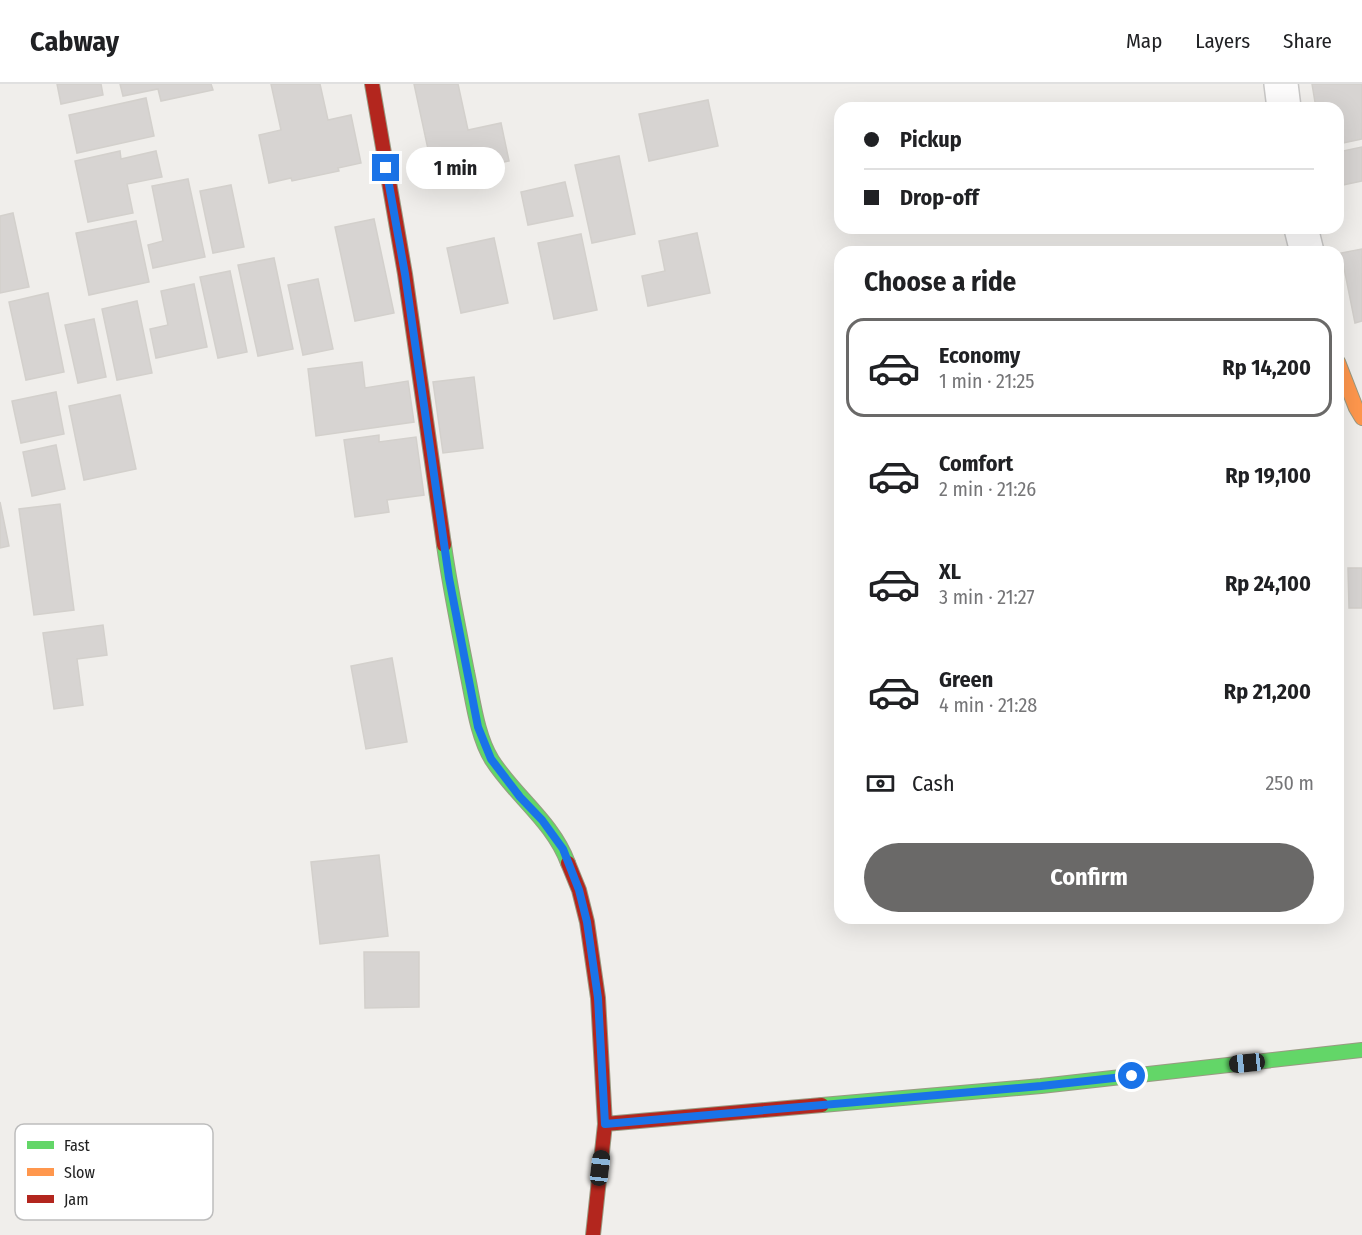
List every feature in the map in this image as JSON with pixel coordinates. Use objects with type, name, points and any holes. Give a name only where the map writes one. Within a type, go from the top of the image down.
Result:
[{"type":"street","points":[[372,84],[405,274],[449,578],[478,727],[491,759],[563,849],[579,890],[587,922],[598,998],[605,1124],[592,1235]]},
{"type":"street","points":[[1281,84],[1283,102]]},
{"type":"street","points":[[1344,377],[1362,418]]},
{"type":"street","points":[[605,1124],[1041,1086],[1362,1050]]},
{"type":"building","points":[[57,84],[101,84],[103,95],[61,104]]},
{"type":"building","points":[[120,84],[211,84],[213,90],[161,101],[158,89],[123,96]]},
{"type":"building","points":[[271,84],[320,84],[328,120],[351,115],[361,163],[338,168],[339,171],[292,181],[291,178],[269,183],[259,135],[281,130]]},
{"type":"building","points":[[414,84],[458,84],[468,130],[501,123],[509,161],[434,177]]},
{"type":"building","points":[[1312,84],[1362,84],[1362,139],[1344,143],[1344,102],[1315,102]]},
{"type":"building","points":[[146,98],[154,136],[77,153],[69,115]]},
{"type":"building","points":[[708,100],[718,146],[649,161],[639,114]]},
{"type":"building","points":[[1362,147],[1362,181],[1344,185],[1344,151]]},
{"type":"building","points":[[120,151],[121,159],[156,151],[162,177],[127,184],[133,213],[88,222],[75,161]]},
{"type":"building","points":[[619,156],[635,234],[592,243],[575,165]]},
{"type":"building","points":[[188,179],[205,257],[153,268],[148,245],[163,241],[152,186]]},
{"type":"building","points":[[565,182],[573,216],[528,225],[521,192]]},
{"type":"building","points":[[231,185],[244,247],[213,253],[200,191]]},
{"type":"building","points":[[13,213],[29,287],[0,293],[0,216]]},
{"type":"building","points":[[374,219],[394,313],[355,321],[335,227]]},
{"type":"building","points":[[136,221],[149,282],[89,295],[76,233]]},
{"type":"building","points":[[697,233],[710,293],[648,306],[642,276],[665,271],[659,241]]},
{"type":"building","points":[[581,234],[597,310],[554,319],[538,243]]},
{"type":"building","points":[[494,238],[508,303],[461,313],[447,248]]},
{"type":"building","points":[[1362,249],[1362,321],[1355,323],[1344,268],[1344,252]]},
{"type":"building","points":[[274,258],[293,349],[258,356],[238,265]]},
{"type":"building","points":[[230,271],[247,352],[218,358],[200,277]]},
{"type":"building","points":[[318,279],[333,349],[303,355],[288,285]]},
{"type":"building","points":[[194,284],[207,347],[156,358],[150,329],[168,325],[161,291]]},
{"type":"building","points":[[48,293],[64,372],[26,380],[9,302]]},
{"type":"building","points":[[137,301],[152,373],[117,380],[102,309]]},
{"type":"building","points":[[94,319],[106,377],[78,383],[65,325]]},
{"type":"building","points":[[362,362],[365,388],[408,381],[414,422],[316,436],[308,369]]},
{"type":"building","points":[[474,377],[483,448],[443,453],[433,382]]},
{"type":"building","points":[[56,392],[64,434],[21,443],[12,401]]},
{"type":"building","points":[[120,395],[136,469],[84,480],[69,406]]},
{"type":"building","points":[[379,435],[379,442],[416,437],[424,495],[387,500],[389,512],[355,517],[344,440]]},
{"type":"building","points":[[56,445],[65,489],[32,496],[23,452]]},
{"type":"building","points":[[0,502],[9,546],[0,548]]},
{"type":"building","points":[[60,504],[74,610],[34,615],[19,509]]},
{"type":"building","points":[[1348,568],[1362,568],[1362,608],[1349,608]]},
{"type":"building","points":[[103,625],[107,655],[77,659],[83,705],[54,709],[43,633]]},
{"type":"building","points":[[392,658],[407,742],[366,749],[351,666]]},
{"type":"building","points":[[379,855],[388,936],[320,944],[311,862]]},
{"type":"building","points":[[364,952],[419,952],[419,1007],[365,1008]]},
{"type":"traffic: fast","points":[[444,545],[474,706],[483,740],[492,760],[553,835],[568,863]]},
{"type":"traffic: fast","points":[[822,1105],[1041,1086],[1362,1050]]},
{"type":"traffic: slow","points":[[1344,377],[1362,418]]},
{"type":"traffic: jam","points":[[372,84],[405,274],[444,545]]},
{"type":"traffic: jam","points":[[568,863],[579,890],[587,922],[598,998],[605,1124]]},
{"type":"traffic: jam","points":[[593,1235],[605,1124],[822,1105]]},
{"type":"route","points":[[386,168],[405,274],[449,578],[478,727],[491,759],[563,849],[579,890],[587,922],[598,998],[605,1124],[1132,1076]]}]
